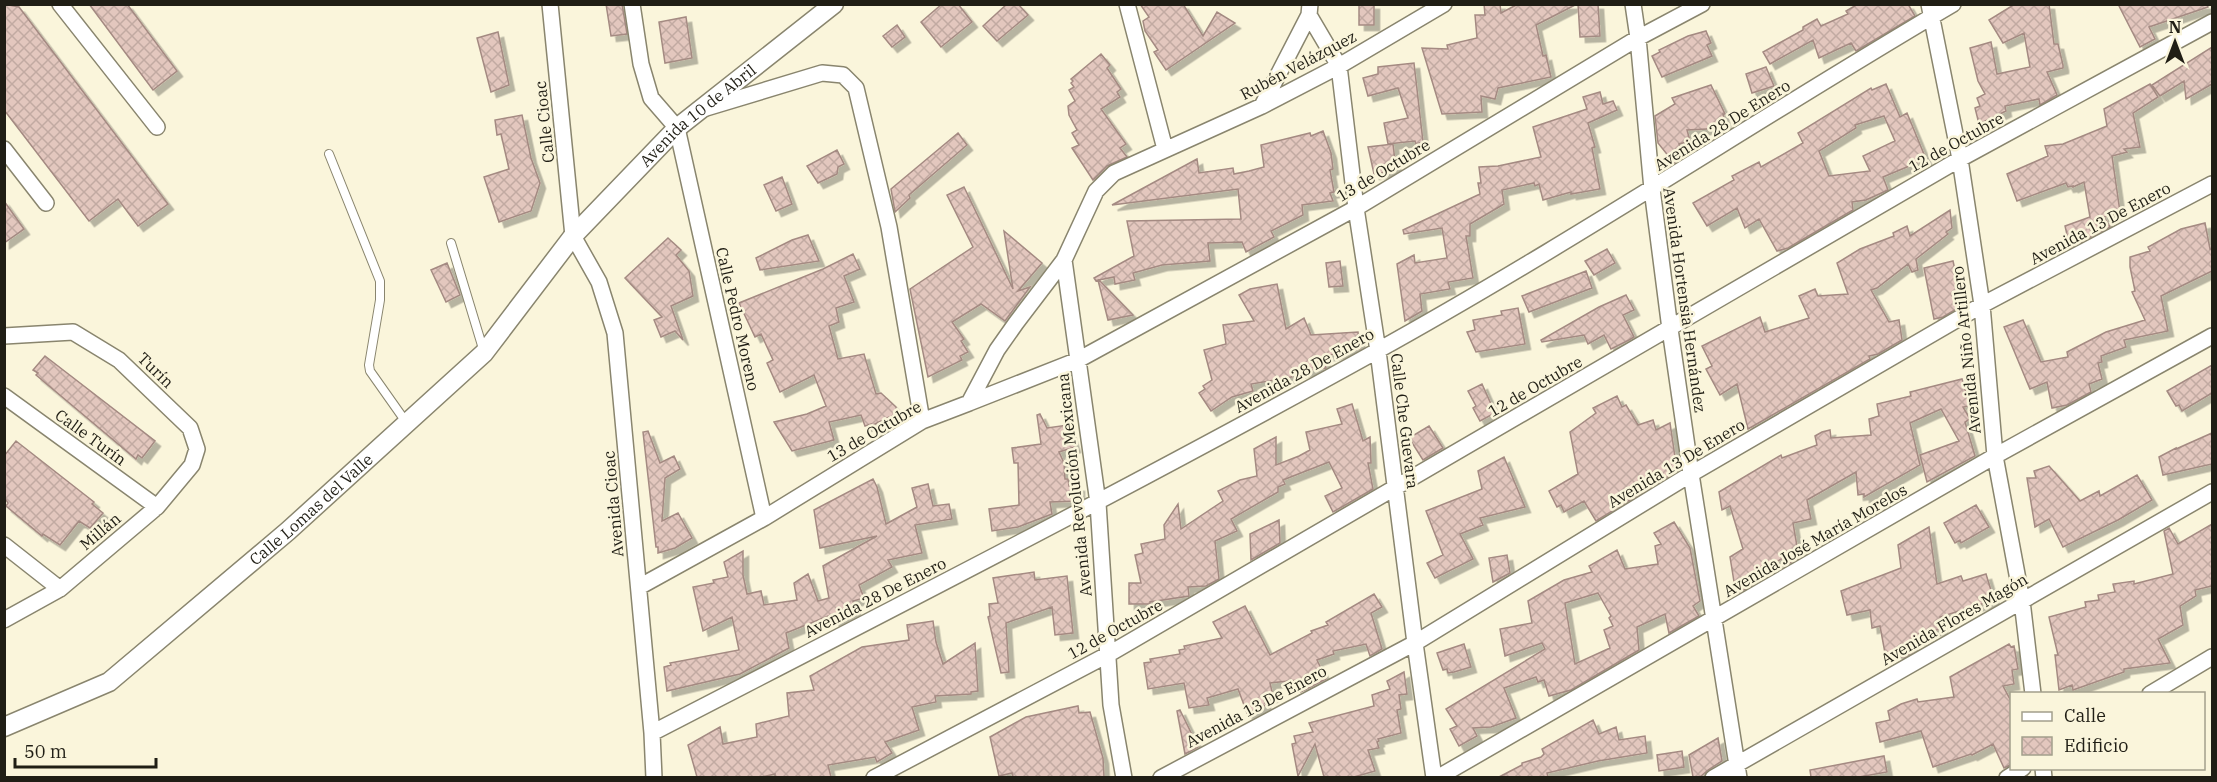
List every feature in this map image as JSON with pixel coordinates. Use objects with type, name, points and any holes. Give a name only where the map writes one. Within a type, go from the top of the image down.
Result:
[{"type":"street","points":[[60,4],[157,127]]},
{"type":"street","name":"Calle Cioac","points":[[550,4],[573,236]]},
{"type":"street","points":[[632,4],[641,64],[651,98],[677,128]]},
{"type":"street","name":"Avenida 10 de Abril","points":[[573,236],[677,128],[834,4]]},
{"type":"street","points":[[969,403],[997,350],[1064,260],[1096,191],[1114,173],[1165,149],[1127,4]]},
{"type":"street","name":"Rubén Velázquez","points":[[1165,149],[1262,106],[1339,66],[1444,4]]},
{"type":"street","name":"Avenida Hortensia Hernández","points":[[1633,4],[1652,189],[1670,329],[1738,770]]},
{"type":"street","name":"13 de Octubre","points":[[639,587],[764,518],[922,422],[1078,360],[1356,208],[1638,38],[1702,4]]},
{"type":"street","name":"Avenida 28 De Enero","points":[[652,733],[1098,502],[1378,351],[1652,189],[1930,11],[1953,4]]},
{"type":"street","points":[[1262,106],[1310,10]]},
{"type":"street","name":"Calle Che Guevara","points":[[1310,10],[1339,66],[1356,208],[1378,351],[1414,643],[1435,777]]},
{"type":"street","name":"Avenida Niño Artillero","points":[[1930,11],[1960,159],[1982,305],[1995,456],[2022,601],[2033,692]]},
{"type":"street","name":"12 de Octubre","points":[[874,777],[1109,654],[1960,159],[2212,22]]},
{"type":"street","points":[[700,110],[822,73],[843,75],[856,88],[890,227],[922,422]]},
{"type":"street","name":"Calle Pedro Moreno","points":[[677,128],[764,518]]},
{"type":"street","points":[[4,149],[46,203]]},
{"type":"street","name":"Avenida 13 De Enero","points":[[1161,777],[1414,643],[1691,474],[1982,305],[2212,184]]},
{"type":"street","name":"Calle Lomas del Valle","points":[[4,727],[109,682],[288,531],[484,353],[573,236]]},
{"type":"street","name":"Avenida Cioac","points":[[573,236],[599,282],[615,333],[652,733],[654,777]]},
{"type":"street","name":"Avenida Revolución Mexicana","points":[[1064,260],[1098,502],[1111,705],[1124,777]]},
{"type":"street","name":"Turín","points":[[4,336],[73,332],[119,360],[190,428],[197,449]]},
{"type":"street","name":"Avenida José María Morelos","points":[[1435,777],[1995,456],[2212,336]]},
{"type":"street","name":"Calle Turín","points":[[4,396],[157,507]]},
{"type":"street","name":"Millán","points":[[4,620],[60,589],[157,507],[192,465],[197,449]]},
{"type":"street","name":"Avenida Flores Magón","points":[[1713,777],[1738,770],[2022,601],[2212,492]]},
{"type":"street","points":[[4,544],[60,589]]},
{"type":"street","points":[[2152,692],[2212,657]]},
{"type":"lane","points":[[329,154],[380,281],[381,300],[369,365],[370,371],[407,424]]},
{"type":"lane","points":[[451,243],[484,353]]},
{"type":"building","points":[[4,4],[19,7],[168,204],[138,226],[118,199],[89,221],[4,110]]},
{"type":"building","points":[[89,4],[127,4],[177,71],[153,90]]},
{"type":"building","points":[[606,4],[622,4],[627,34],[611,36]]},
{"type":"building","points":[[942,4],[958,4],[972,22],[941,47],[921,22]]},
{"type":"building","points":[[1007,4],[1018,4],[1028,15],[997,41],[983,26]]},
{"type":"building","points":[[1140,4],[1183,4],[1203,36],[1217,12],[1235,23],[1166,70],[1154,52],[1158,50],[1145,31],[1143,21],[1149,17]]},
{"type":"building","points":[[1359,4],[1374,4],[1374,25],[1359,25]]},
{"type":"building","points":[[1484,4],[1500,4],[1501,13],[1518,4],[1577,4],[1536,25],[1543,56],[1546,55],[1551,77],[1498,88],[1495,99],[1481,96],[1482,112],[1442,114],[1422,48],[1448,49],[1447,45],[1477,38],[1475,15],[1485,15]]},
{"type":"building","points":[[1578,4],[1598,4],[1600,36],[1580,37]]},
{"type":"building","points":[[1858,4],[1908,4],[1915,16],[1856,51],[1851,43],[1819,58],[1813,40],[1770,64],[1763,52],[1803,30],[1803,27],[1817,19],[1821,26],[1848,14],[1846,11]]},
{"type":"building","points":[[2015,4],[2049,4],[2054,44],[2058,44],[2063,65],[2063,68],[2047,72],[2057,95],[2040,105],[2039,99],[2005,106],[2006,111],[1979,124],[1975,108],[1980,106],[1977,98],[1985,94],[1978,81],[1970,48],[1991,42],[1997,74],[2030,67],[2024,33],[2003,43],[1989,20]]},
{"type":"building","points":[[2118,4],[2207,4],[2208,7],[2149,27],[2155,39],[2140,47]]},
{"type":"building","points":[[686,17],[692,58],[665,63],[659,22]]},
{"type":"building","points":[[897,25],[905,37],[892,47],[883,36]]},
{"type":"building","points":[[1706,31],[1711,43],[1707,45],[1712,56],[1662,77],[1652,56],[1660,52],[1659,50],[1688,36]]},
{"type":"building","points":[[498,32],[509,85],[491,92],[477,38]]},
{"type":"building","points":[[2212,47],[2212,84],[2186,99],[2184,81],[2160,96],[2152,85]]},
{"type":"building","points":[[1101,54],[1110,65],[1107,68],[1121,89],[1117,92],[1120,97],[1101,109],[1126,144],[1120,148],[1127,157],[1107,166],[1093,180],[1072,148],[1079,145],[1072,133],[1077,130],[1069,115],[1068,106],[1075,101],[1069,90],[1074,87],[1071,79]]},
{"type":"building","points":[[1414,63],[1423,142],[1388,144],[1384,123],[1408,118],[1398,88],[1368,96],[1363,78],[1378,74],[1378,67]]},
{"type":"building","points":[[1766,67],[1774,86],[1752,93],[1746,74]]},
{"type":"building","points":[[1886,84],[1900,117],[1907,113],[1926,159],[1883,177],[1888,190],[1866,200],[1852,202],[1853,210],[1788,248],[1777,251],[1759,219],[1745,228],[1737,208],[1707,226],[1693,203],[1734,180],[1732,176],[1759,162],[1761,167],[1803,143],[1798,133],[1871,88],[1872,90]],"holes":[[[1884,116],[1895,141],[1863,156],[1870,171],[1829,176],[1819,151],[1856,128],[1855,125]]]},
{"type":"building","points":[[2150,84],[2158,97],[2133,113],[2140,147],[2124,149],[2127,152],[2112,156],[2120,212],[2104,217],[2110,227],[2070,248],[2065,226],[2090,217],[2084,182],[2073,187],[2068,187],[2066,183],[2017,201],[2007,174],[2048,156],[2045,146],[2063,144],[2107,126],[2104,109]]},
{"type":"building","points":[[1711,85],[1725,114],[1723,114],[1727,128],[1687,130],[1690,141],[1679,144],[1685,156],[1674,163],[1658,143],[1655,116],[1675,104],[1672,98]]},
{"type":"building","points":[[1600,92],[1603,104],[1613,101],[1617,110],[1588,123],[1595,147],[1592,148],[1600,189],[1571,194],[1571,192],[1543,200],[1539,184],[1502,190],[1504,204],[1470,224],[1470,236],[1466,236],[1473,278],[1448,282],[1450,289],[1420,294],[1422,311],[1405,321],[1397,264],[1414,255],[1415,263],[1447,258],[1442,228],[1404,234],[1403,230],[1480,194],[1479,167],[1498,166],[1541,157],[1533,127],[1587,109],[1583,97]]},
{"type":"building","points":[[522,115],[531,158],[540,183],[531,211],[499,222],[484,177],[509,169],[501,134],[497,135],[495,120]]},
{"type":"building","points":[[1323,131],[1331,153],[1333,169],[1330,170],[1334,192],[1330,193],[1333,201],[1302,205],[1303,215],[1271,231],[1274,237],[1246,252],[1242,242],[1208,243],[1210,261],[1162,265],[1133,273],[1135,280],[1115,284],[1114,277],[1099,280],[1133,315],[1108,320],[1098,280],[1094,278],[1134,256],[1127,221],[1241,219],[1238,189],[1112,205],[1197,159],[1199,173],[1233,168],[1234,174],[1249,171],[1264,167],[1261,145],[1310,133],[1311,136]]},
{"type":"building","points":[[958,133],[967,145],[909,195],[910,198],[895,212],[891,189]]},
{"type":"building","points":[[1393,144],[1396,170],[1374,174],[1368,147]]},
{"type":"building","points":[[837,150],[844,164],[838,167],[837,174],[818,183],[807,166]]},
{"type":"building","points":[[782,177],[792,204],[776,211],[764,185]]},
{"type":"building","points":[[964,187],[1013,289],[1004,231],[1042,263],[1018,291],[1030,287],[1005,321],[981,304],[952,322],[964,339],[961,341],[968,352],[960,356],[962,360],[928,377],[910,289],[973,247],[947,195]]},
{"type":"building","points":[[4,201],[24,229],[4,243]]},
{"type":"building","points":[[1950,210],[1952,228],[1946,232],[1948,234],[1916,259],[1918,270],[1912,272],[1908,264],[1877,288],[1871,290],[1889,322],[1899,320],[1902,340],[1878,354],[1869,356],[1870,359],[1748,429],[1737,384],[1720,395],[1706,369],[1712,366],[1702,346],[1760,317],[1765,332],[1809,318],[1799,296],[1815,289],[1818,296],[1848,294],[1837,263],[1860,249],[1894,236],[1893,233],[1907,226],[1910,236]]},
{"type":"building","points":[[2205,223],[2210,249],[2212,248],[2212,271],[2161,296],[2168,331],[2124,340],[2126,347],[2101,356],[2102,362],[2098,363],[2102,379],[2089,384],[2091,392],[2067,405],[2052,408],[2047,382],[2030,389],[2004,327],[2023,320],[2041,362],[2068,357],[2067,352],[2106,332],[2145,320],[2132,292],[2135,291],[2130,257],[2150,251],[2148,247],[2181,229]]},
{"type":"building","points":[[808,235],[819,261],[760,270],[756,258],[792,240]]},
{"type":"building","points":[[668,238],[681,250],[676,255],[689,271],[693,296],[671,306],[683,340],[675,331],[661,337],[654,320],[662,317],[625,278]]},
{"type":"building","points":[[1607,249],[1615,263],[1594,275],[1585,261]]},
{"type":"building","points":[[853,254],[860,269],[844,276],[854,302],[836,308],[839,322],[829,326],[838,359],[864,354],[876,394],[881,393],[896,407],[896,417],[889,417],[871,426],[871,424],[865,426],[861,415],[829,422],[834,440],[792,451],[774,422],[807,414],[826,406],[814,375],[780,392],[767,363],[773,360],[761,334],[755,337],[739,303],[823,269]]},
{"type":"building","points":[[1340,261],[1343,286],[1329,287],[1326,263]]},
{"type":"building","points":[[1953,261],[1963,305],[1943,317],[1934,319],[1924,268]]},
{"type":"building","points":[[447,263],[460,295],[446,302],[431,270]]},
{"type":"building","points":[[1586,271],[1592,288],[1529,312],[1522,296]]},
{"type":"building","points":[[1277,284],[1286,329],[1304,318],[1311,335],[1358,332],[1360,349],[1324,356],[1326,368],[1291,373],[1292,377],[1251,384],[1253,391],[1232,397],[1211,411],[1199,393],[1205,389],[1203,386],[1212,380],[1204,350],[1226,344],[1223,325],[1254,321],[1239,295],[1250,289]]},
{"type":"building","points":[[1626,295],[1634,310],[1623,315],[1634,337],[1629,340],[1611,349],[1604,335],[1588,344],[1584,335],[1542,342],[1541,340],[1599,307]]},
{"type":"building","points":[[1518,308],[1525,344],[1476,352],[1467,332],[1475,330],[1473,320],[1502,315],[1501,311]]},
{"type":"building","points":[[45,356],[155,441],[142,458],[138,455],[136,459],[36,375],[38,373],[33,370]]},
{"type":"building","points":[[2212,365],[2212,393],[2182,411],[2167,391]]},
{"type":"building","points":[[1962,379],[1970,406],[1963,407],[1970,419],[1965,422],[1975,456],[1927,482],[1920,455],[1959,441],[1941,409],[1910,423],[1920,465],[1864,497],[1864,494],[1858,495],[1856,472],[1807,500],[1811,519],[1793,523],[1799,558],[1788,564],[1785,557],[1756,573],[1758,582],[1736,594],[1730,557],[1743,549],[1730,506],[1722,510],[1719,492],[1781,455],[1782,458],[1817,445],[1815,436],[1822,432],[1830,430],[1831,438],[1871,435],[1869,419],[1879,416],[1877,404],[1911,396],[1910,392]]},
{"type":"building","points":[[1482,384],[1495,413],[1480,421],[1473,408],[1476,406],[1468,391]]},
{"type":"building","points":[[1617,396],[1622,407],[1626,405],[1638,425],[1653,420],[1656,430],[1670,423],[1677,471],[1596,521],[1584,501],[1564,512],[1561,505],[1557,507],[1549,491],[1578,474],[1570,432],[1596,413],[1593,408]]},
{"type":"building","points":[[1352,404],[1363,441],[1370,437],[1371,463],[1368,463],[1373,489],[1333,512],[1325,496],[1342,488],[1329,462],[1283,480],[1285,484],[1278,487],[1278,492],[1231,519],[1237,531],[1215,541],[1219,579],[1206,586],[1188,587],[1189,596],[1150,602],[1150,604],[1129,604],[1129,583],[1141,583],[1135,555],[1143,553],[1141,544],[1165,539],[1164,525],[1178,504],[1181,529],[1223,501],[1218,491],[1240,480],[1257,476],[1254,449],[1276,437],[1276,465],[1299,456],[1310,450],[1306,432],[1342,424],[1337,409]]},
{"type":"building","points":[[1040,414],[1047,428],[1068,425],[1075,447],[1059,452],[1064,463],[1065,479],[1068,479],[1069,486],[1079,486],[1079,501],[1050,502],[1052,514],[1018,527],[992,531],[989,509],[1019,505],[1018,463],[1014,463],[1012,448],[1041,444],[1037,415]]},
{"type":"building","points":[[1429,426],[1443,448],[1423,460],[1409,438]]},
{"type":"building","points":[[648,431],[660,463],[674,456],[680,469],[665,478],[662,521],[678,513],[692,538],[675,548],[658,553],[643,432]]},
{"type":"building","points":[[2212,433],[2212,464],[2163,475],[2159,457]]},
{"type":"building","points":[[16,441],[94,502],[92,504],[103,513],[90,528],[79,521],[60,545],[43,534],[42,536],[6,506],[8,503],[4,497],[4,456]]},
{"type":"building","points":[[1504,457],[1525,507],[1480,518],[1483,525],[1460,534],[1473,559],[1435,578],[1427,563],[1443,555],[1426,511],[1482,489],[1478,471]]},
{"type":"building","points":[[2049,466],[2080,501],[2099,491],[2100,496],[2137,475],[2152,500],[2118,520],[2063,547],[2049,519],[2035,527],[2027,478],[2036,478],[2034,471]]},
{"type":"building","points":[[873,479],[886,524],[917,507],[912,488],[928,484],[933,506],[949,504],[952,519],[915,525],[922,553],[888,560],[892,567],[859,585],[864,598],[853,601],[855,610],[834,622],[833,614],[786,633],[789,648],[740,674],[667,691],[664,667],[671,665],[670,663],[739,650],[732,617],[703,631],[693,587],[714,583],[713,580],[728,577],[724,562],[743,551],[743,575],[747,594],[761,591],[764,605],[797,600],[794,583],[808,574],[818,601],[829,598],[823,566],[877,536],[820,548],[814,510]]},
{"type":"building","points":[[1976,505],[1989,527],[1961,543],[1960,540],[1955,543],[1944,523]]},
{"type":"building","points":[[1279,520],[1280,543],[1251,560],[1250,534]]},
{"type":"building","points":[[1674,522],[1690,548],[1700,601],[1693,606],[1699,616],[1669,633],[1665,614],[1637,627],[1639,650],[1571,690],[1549,696],[1544,680],[1538,682],[1536,677],[1504,688],[1516,718],[1491,727],[1473,728],[1477,736],[1459,746],[1450,729],[1457,726],[1446,709],[1545,649],[1542,643],[1505,656],[1500,629],[1532,623],[1528,601],[1564,580],[1592,572],[1589,566],[1617,550],[1625,569],[1658,564],[1655,546],[1661,544],[1654,533]],"holes":[[[1598,593],[1611,616],[1609,618],[1613,626],[1604,630],[1610,648],[1575,664],[1565,603]]]},
{"type":"building","points":[[2212,524],[2212,586],[2195,590],[2196,596],[2180,606],[2183,625],[2158,639],[2170,663],[2124,669],[2124,672],[2073,690],[2072,685],[2059,690],[2055,655],[2058,655],[2049,617],[2086,607],[2085,602],[2099,600],[2098,595],[2115,592],[2113,584],[2134,581],[2134,584],[2173,574],[2164,531],[2169,528],[2178,544]]},
{"type":"building","points":[[1929,527],[1937,584],[1961,576],[1963,581],[1986,574],[1994,600],[1940,617],[1942,629],[1919,633],[1920,639],[1911,640],[1913,652],[1905,657],[1894,651],[1885,653],[1880,626],[1872,628],[1870,610],[1847,615],[1841,591],[1901,568],[1898,545]]},
{"type":"building","points":[[1507,555],[1510,573],[1493,582],[1489,558]]},
{"type":"building","points":[[1034,572],[1035,580],[1067,576],[1073,633],[1055,635],[1052,607],[1006,623],[1009,672],[1001,673],[988,617],[990,616],[989,604],[998,603],[993,578]]},
{"type":"building","points":[[1374,594],[1382,607],[1371,613],[1382,649],[1370,656],[1366,644],[1333,651],[1334,654],[1317,660],[1326,679],[1301,692],[1298,680],[1270,683],[1273,696],[1264,700],[1266,705],[1247,713],[1238,689],[1207,698],[1209,705],[1189,708],[1184,683],[1148,689],[1144,663],[1151,662],[1150,659],[1180,654],[1179,650],[1185,649],[1184,646],[1222,638],[1213,622],[1245,606],[1270,655],[1312,633],[1311,631],[1328,625],[1326,622]]},
{"type":"building","points":[[933,621],[936,642],[943,664],[975,643],[978,691],[971,692],[971,694],[935,696],[936,702],[912,707],[919,730],[885,742],[892,753],[877,762],[875,757],[828,765],[831,777],[775,777],[775,774],[762,777],[697,777],[688,745],[720,727],[723,744],[757,737],[756,724],[789,716],[787,693],[814,690],[810,676],[862,647],[909,640],[907,625]]},
{"type":"building","points":[[1464,644],[1471,667],[1448,673],[1447,669],[1443,670],[1437,653]]},
{"type":"building","points":[[2009,644],[2011,647],[2014,646],[2018,669],[2012,670],[2014,684],[2003,686],[2010,699],[2010,765],[2004,768],[1993,744],[1972,755],[1933,767],[1921,731],[1880,742],[1876,723],[1890,720],[1888,711],[1917,699],[1918,702],[1954,697],[1950,677]]},
{"type":"building","points":[[1404,672],[1407,694],[1399,695],[1401,709],[1397,710],[1401,733],[1378,739],[1379,748],[1368,750],[1375,771],[1354,777],[1324,777],[1315,744],[1298,776],[1292,744],[1296,743],[1294,736],[1313,732],[1309,723],[1374,706],[1372,695],[1390,689],[1387,681]]},
{"type":"building","points":[[1078,706],[1079,713],[1090,712],[1103,758],[1104,777],[1013,777],[1012,773],[999,776],[990,737],[1026,717]]},
{"type":"building","points":[[1180,710],[1198,747],[1185,754],[1177,711]]},
{"type":"building","points":[[1593,720],[1599,734],[1616,727],[1619,740],[1645,736],[1647,753],[1547,773],[1548,777],[1499,777],[1522,763],[1541,757],[1544,754],[1542,749]]},
{"type":"building","points":[[1718,738],[1722,761],[1700,777],[1693,777],[1689,755]]},
{"type":"building","points":[[1682,751],[1684,767],[1659,771],[1657,755]]},
{"type":"building","points":[[1884,756],[1887,772],[1859,777],[1811,777],[1810,770]]}]
